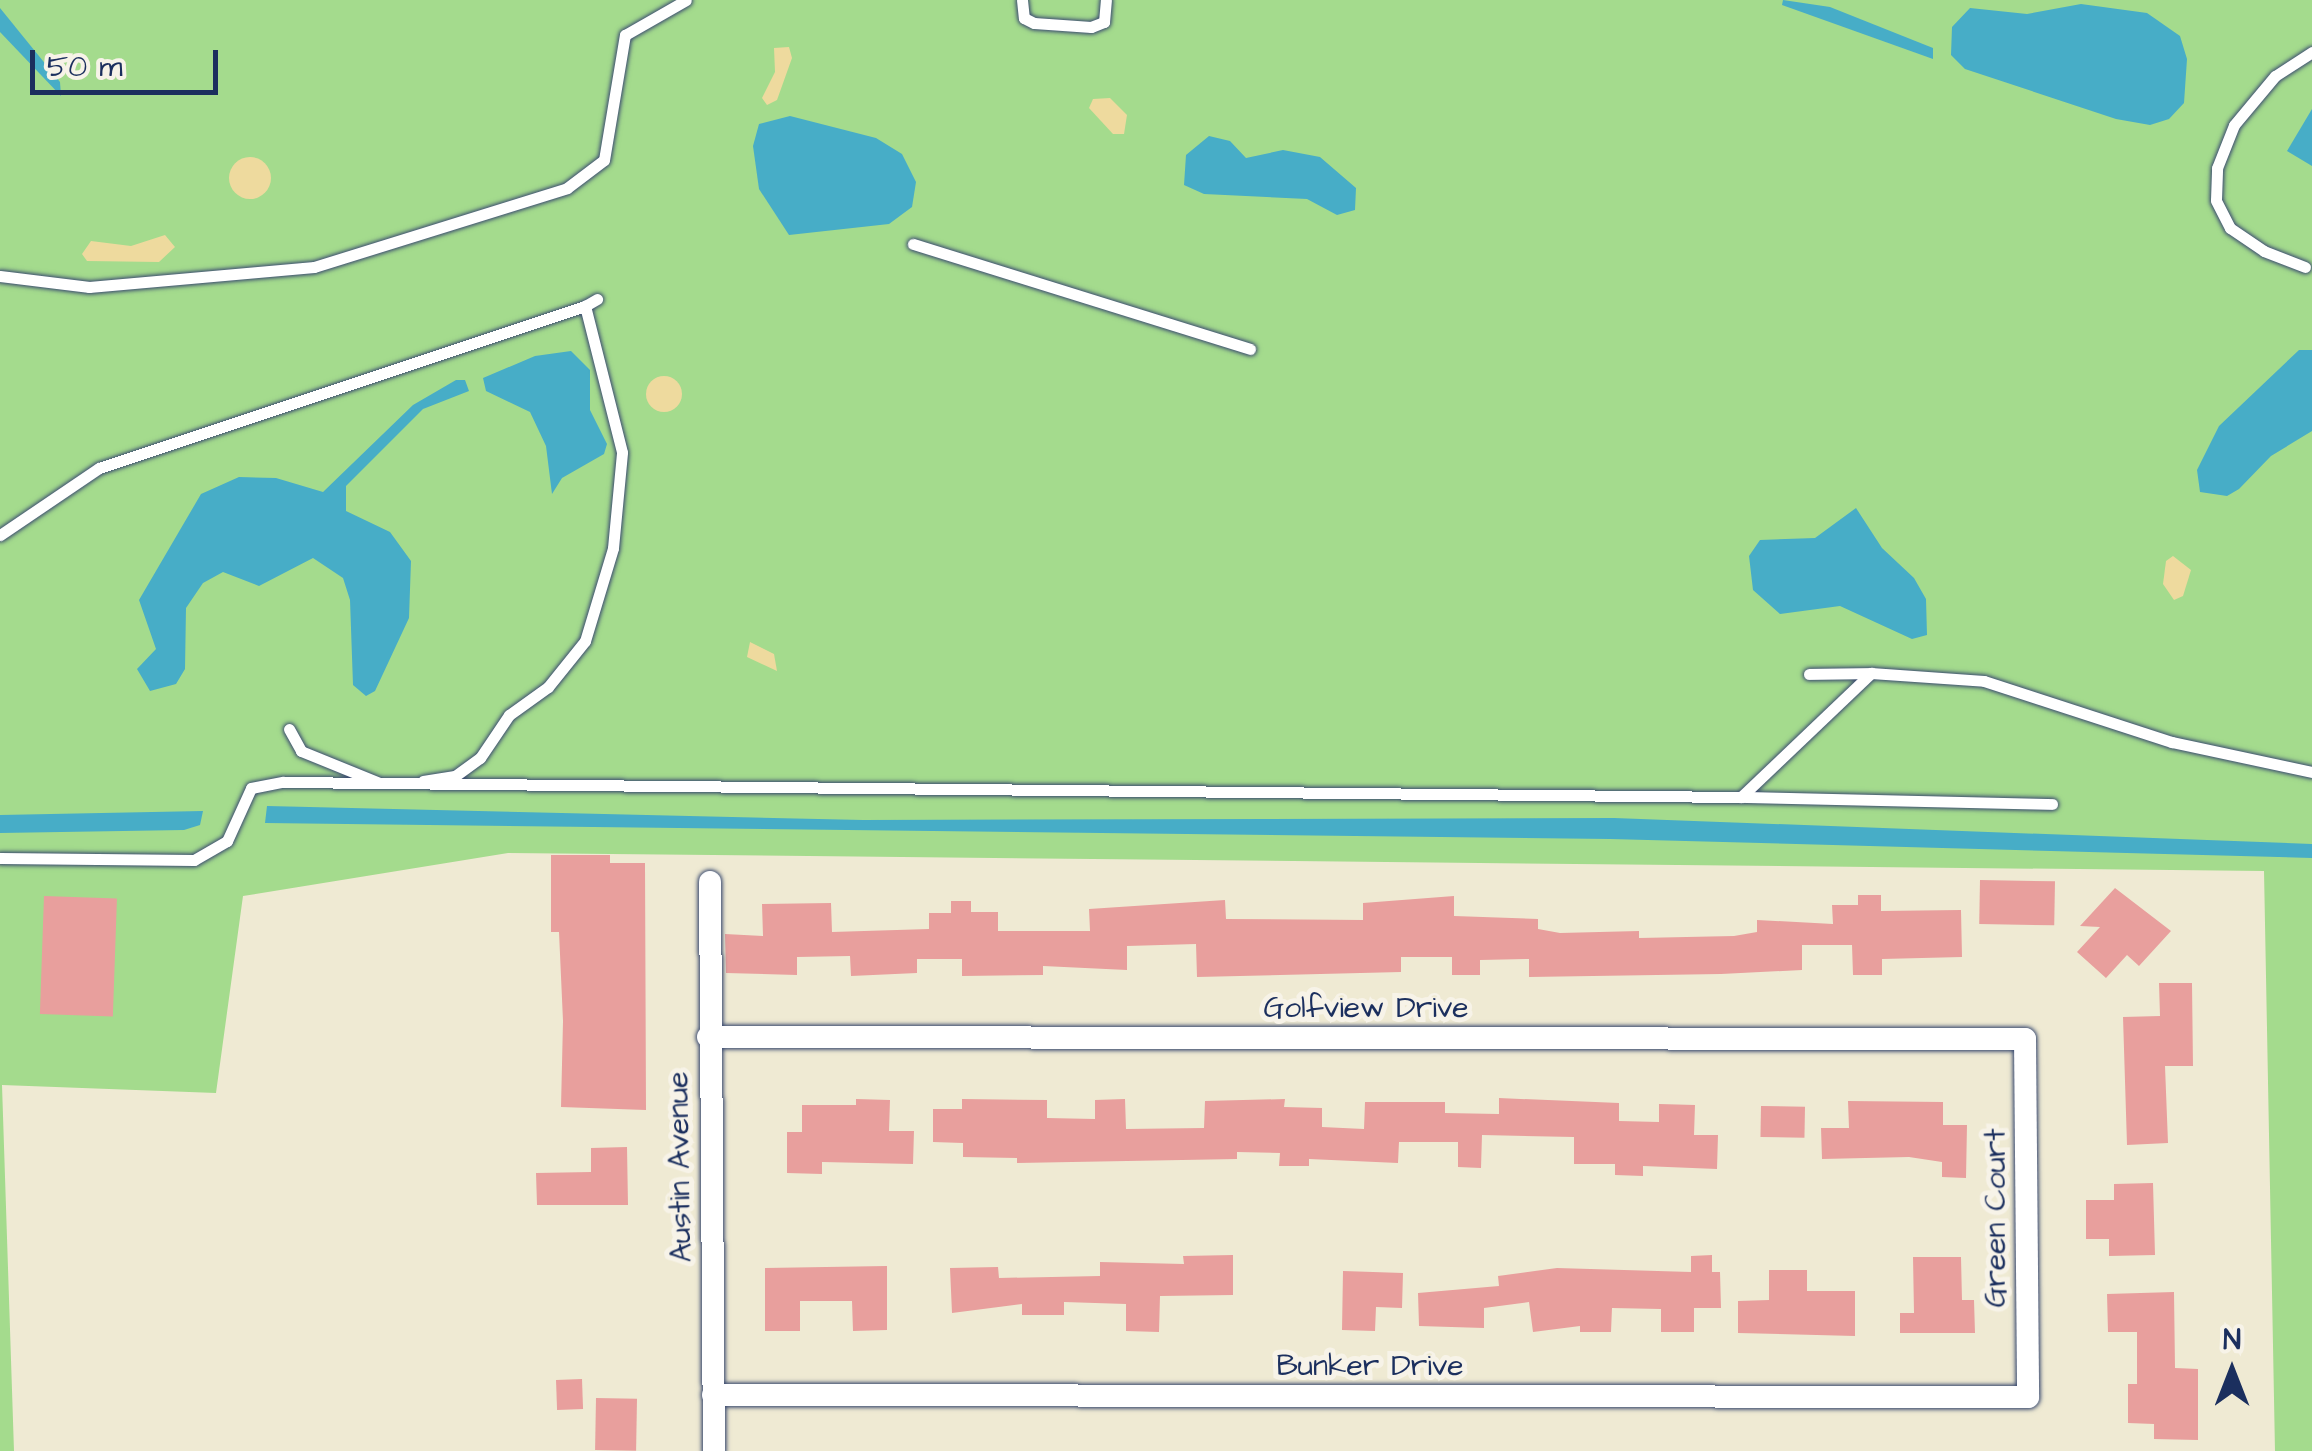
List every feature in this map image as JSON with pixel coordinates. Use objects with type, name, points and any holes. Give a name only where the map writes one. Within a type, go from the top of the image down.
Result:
[{"type":"street","name":"Austin Avenue","points":[[710,882],[708,1037],[714,1451]]},
{"type":"street","name":"Golfview Drive","points":[[708,1037],[2025,1038]]},
{"type":"street","name":"Green Court","points":[[2025,1038],[2028,1396]]},
{"type":"street","name":"Bunker Drive","points":[[713,1395],[2028,1396]]},
{"type":"lane","points":[[0,276],[90,288],[314,266],[567,188],[604,160],[624,35],[686,0]]},
{"type":"lane","points":[[1022,0],[1024,18],[1034,23],[1090,27],[1104,22],[1106,0]]},
{"type":"lane","points":[[2305,267],[2264,252],[2230,228],[2216,200],[2217,168],[2234,125],[2276,76],[2312,52]]},
{"type":"lane","points":[[913,244],[1250,349]]},
{"type":"lane","points":[[0,535],[99,468],[591,302],[622,452],[613,548],[585,641],[548,687],[508,715],[468,767],[455,776],[387,786],[301,751],[289,729]]},
{"type":"lane","points":[[1740,797],[1871,672]]},
{"type":"lane","points":[[1810,674],[1871,672],[1984,682],[2172,742],[2312,772]]},
{"type":"lane","points":[[0,858],[194,860],[227,841],[251,788],[283,782],[1740,797],[2052,804]]},
{"type":"green space","points":[[0,0],[2312,0],[2312,1451],[2275,1451],[2264,871],[508,853],[243,896],[216,1093],[2,1085],[14,1451],[0,1451]]},
{"type":"sand","points":[[789,47],[792,58],[777,100],[767,105],[762,98],[775,72],[774,48]]},
{"type":"sand","points":[[1110,98],[1127,115],[1124,134],[1113,134],[1089,108],[1093,99]]},
{"type":"sand","points":[[250,157],[265,163],[271,178],[265,193],[250,199],[235,193],[229,178],[235,163]]},
{"type":"sand","points":[[165,235],[175,247],[159,262],[87,261],[82,254],[91,241],[131,246]]},
{"type":"sand","points":[[664,376],[677,381],[682,394],[677,407],[664,412],[651,407],[646,394],[651,381]]},
{"type":"sand","points":[[2173,556],[2191,570],[2183,596],[2174,600],[2163,584],[2166,561]]},
{"type":"sand","points":[[750,642],[774,654],[777,671],[747,657]]},
{"type":"water","points":[[1783,0],[1830,7],[1933,48],[1933,59],[1782,5]]},
{"type":"water","points":[[2081,4],[2147,13],[2180,36],[2187,59],[2184,103],[2169,119],[2150,125],[2116,119],[1965,69],[1951,55],[1952,27],[1970,8],[2027,14]]},
{"type":"water","points":[[0,8],[60,82],[61,96],[0,32]]},
{"type":"water","points":[[2312,109],[2312,166],[2287,151]]},
{"type":"water","points":[[790,116],[876,138],[902,154],[916,182],[912,207],[889,224],[789,235],[759,189],[753,146],[759,124]]},
{"type":"water","points":[[1209,136],[1230,141],[1246,158],[1283,150],[1320,157],[1356,188],[1355,210],[1337,215],[1307,199],[1204,194],[1184,185],[1186,155]]},
{"type":"water","points":[[2299,350],[2312,350],[2312,431],[2271,456],[2227,496],[2200,492],[2197,470],[2219,426]]},
{"type":"water","points":[[571,351],[590,370],[590,410],[607,444],[604,454],[562,478],[552,494],[546,446],[530,412],[486,391],[483,378],[535,356]]},
{"type":"water","points":[[456,380],[465,380],[469,391],[423,409],[346,486],[346,511],[390,532],[411,561],[409,618],[375,691],[366,696],[353,685],[350,600],[343,578],[313,558],[259,586],[223,572],[203,583],[186,608],[185,669],[176,684],[150,691],[137,669],[156,649],[139,600],[201,494],[239,477],[276,478],[323,492],[413,405]]},
{"type":"water","points":[[1856,508],[1882,548],[1914,578],[1926,599],[1927,635],[1912,639],[1840,606],[1780,614],[1753,590],[1749,556],[1760,540],[1815,538]]},
{"type":"water","points":[[267,806],[863,820],[1614,818],[2312,844],[2312,858],[1610,839],[265,823]]},
{"type":"water","points":[[203,811],[200,825],[184,830],[0,833],[0,815]]},
{"type":"building","points":[[551,855],[610,855],[610,863],[645,863],[646,1110],[561,1107],[563,1021],[559,932],[551,932]]},
{"type":"building","points":[[1980,880],[2055,881],[2054,925],[1979,924]]},
{"type":"building","points":[[2115,888],[2171,931],[2139,966],[2127,955],[2106,978],[2077,952],[2100,927],[2080,926]]},
{"type":"building","points":[[1858,895],[1881,895],[1881,911],[1961,910],[1962,957],[1882,959],[1882,975],[1853,975],[1852,945],[1802,945],[1802,970],[1529,977],[1529,959],[1480,960],[1480,975],[1452,975],[1452,957],[1401,957],[1401,972],[1197,977],[1196,944],[1127,946],[1127,970],[1043,966],[1043,975],[962,976],[962,959],[917,959],[917,973],[851,976],[850,956],[797,957],[797,975],[726,973],[725,934],[763,936],[762,904],[831,903],[832,932],[929,929],[929,913],[951,913],[951,901],[971,901],[971,912],[998,912],[998,931],[1090,931],[1089,909],[1225,900],[1226,919],[1363,920],[1363,903],[1454,896],[1454,916],[1538,919],[1538,929],[1560,933],[1639,931],[1639,938],[1734,936],[1757,932],[1757,920],[1833,924],[1832,905],[1858,905]]},
{"type":"building","points":[[44,896],[117,899],[113,1016],[40,1014]]},
{"type":"building","points":[[2159,983],[2192,983],[2193,1066],[2165,1066],[2168,1143],[2127,1145],[2123,1017],[2160,1016]]},
{"type":"building","points":[[1499,1098],[1619,1103],[1619,1121],[1659,1122],[1659,1104],[1695,1105],[1694,1135],[1718,1135],[1717,1169],[1643,1166],[1643,1176],[1615,1175],[1615,1164],[1574,1164],[1574,1137],[1482,1135],[1481,1168],[1458,1167],[1458,1142],[1399,1142],[1398,1163],[1309,1159],[1309,1166],[1279,1166],[1280,1153],[1237,1152],[1237,1159],[1017,1163],[1017,1158],[963,1157],[963,1143],[933,1142],[933,1109],[962,1109],[962,1099],[1047,1100],[1047,1118],[1095,1119],[1095,1100],[1125,1099],[1126,1129],[1204,1128],[1205,1101],[1285,1099],[1284,1107],[1322,1108],[1322,1127],[1364,1129],[1365,1102],[1445,1102],[1445,1113],[1499,1114]]},
{"type":"building","points":[[856,1099],[890,1100],[889,1131],[914,1131],[913,1164],[822,1162],[822,1174],[787,1173],[787,1132],[802,1132],[802,1105],[856,1105]]},
{"type":"building","points":[[1848,1101],[1943,1102],[1943,1125],[1967,1125],[1966,1178],[1942,1177],[1942,1162],[1909,1157],[1822,1159],[1821,1128],[1849,1128]]},
{"type":"building","points":[[1761,1106],[1805,1107],[1804,1138],[1760,1137]]},
{"type":"building","points":[[627,1147],[628,1205],[537,1205],[536,1173],[591,1172],[591,1148]]},
{"type":"building","points":[[2153,1183],[2155,1255],[2109,1256],[2109,1239],[2086,1239],[2086,1200],[2114,1200],[2114,1184]]},
{"type":"building","points":[[1233,1255],[1233,1295],[1160,1296],[1159,1332],[1126,1331],[1126,1304],[1064,1302],[1064,1315],[1022,1315],[1022,1304],[952,1313],[950,1268],[998,1267],[999,1278],[1100,1276],[1100,1262],[1184,1264],[1183,1256]]},
{"type":"building","points":[[1712,1255],[1712,1272],[1720,1272],[1721,1308],[1694,1308],[1694,1332],[1661,1332],[1661,1309],[1612,1308],[1611,1332],[1580,1332],[1580,1326],[1533,1332],[1529,1302],[1484,1308],[1484,1328],[1419,1326],[1418,1293],[1499,1286],[1498,1276],[1557,1268],[1691,1272],[1691,1256]]},
{"type":"building","points":[[1913,1257],[1961,1257],[1962,1300],[1974,1300],[1975,1333],[1900,1333],[1900,1313],[1914,1313]]},
{"type":"building","points":[[887,1266],[887,1330],[853,1331],[852,1301],[800,1301],[800,1331],[765,1331],[765,1268]]},
{"type":"building","points":[[1769,1270],[1807,1270],[1807,1291],[1855,1291],[1855,1336],[1738,1333],[1738,1301],[1769,1300]]},
{"type":"building","points":[[1343,1271],[1403,1273],[1402,1308],[1376,1307],[1375,1331],[1342,1330]]},
{"type":"building","points":[[2174,1292],[2175,1368],[2198,1369],[2198,1440],[2154,1439],[2154,1424],[2128,1423],[2128,1384],[2137,1384],[2137,1332],[2108,1332],[2107,1294]]},
{"type":"building","points":[[582,1379],[583,1409],[557,1410],[556,1380]]},
{"type":"building","points":[[596,1398],[637,1399],[636,1451],[595,1450]]}]
